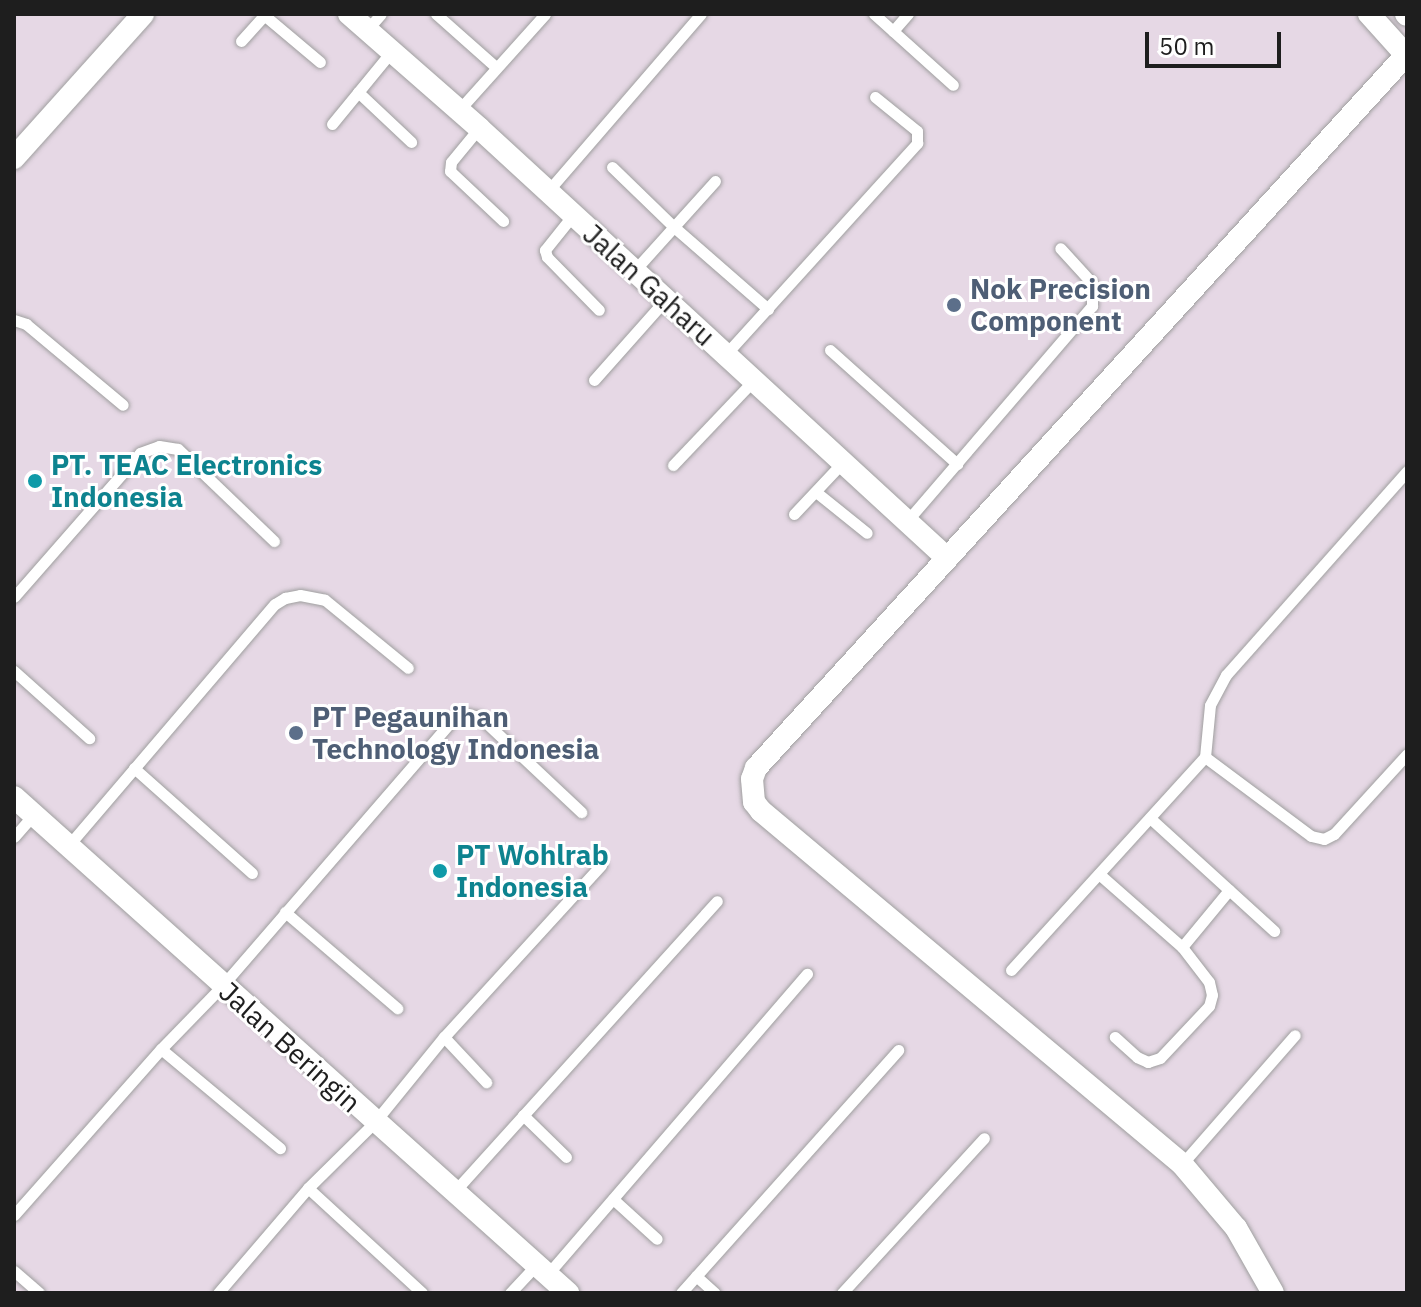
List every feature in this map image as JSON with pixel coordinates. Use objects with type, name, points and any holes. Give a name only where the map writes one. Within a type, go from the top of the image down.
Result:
[{"type":"street","points":[[14,158],[143,14]]},
{"type":"street","name":"Jalan Gaharu","points":[[349,14],[374,22],[392,51],[947,558]]},
{"type":"street","points":[[1273,1293],[1236,1228],[1182,1164],[754,802],[752,779],[756,768],[1406,54],[1369,14]]},
{"type":"street","name":"Jalan Beringin","points":[[14,797],[374,1123],[568,1293]]},
{"type":"lane","points":[[436,14],[496,67]]},
{"type":"lane","points":[[459,110],[545,14]]},
{"type":"lane","points":[[548,191],[701,14]]},
{"type":"lane","points":[[874,14],[953,85]]},
{"type":"lane","points":[[893,31],[908,14]]},
{"type":"lane","points":[[241,41],[264,15],[320,62]]},
{"type":"lane","points":[[332,124],[392,51]]},
{"type":"lane","points":[[358,92],[411,142]]},
{"type":"lane","points":[[726,354],[917,143],[917,131],[875,97]]},
{"type":"lane","points":[[479,128],[451,162],[450,171],[503,221]]},
{"type":"lane","points":[[612,167],[674,227],[768,309]]},
{"type":"lane","points":[[634,271],[715,181]]},
{"type":"lane","points":[[573,215],[545,250],[547,257],[599,310]]},
{"type":"lane","points":[[907,521],[1092,306],[1092,283],[1060,248]]},
{"type":"lane","points":[[594,380],[665,300]]},
{"type":"lane","points":[[14,320],[26,324],[123,405]]},
{"type":"lane","points":[[830,350],[957,464]]},
{"type":"lane","points":[[673,465],[754,380]]},
{"type":"lane","points":[[14,597],[140,453],[159,446],[178,449],[274,541]]},
{"type":"lane","points":[[794,514],[843,462]]},
{"type":"lane","points":[[1011,970],[1205,757],[1210,705],[1226,675],[1407,471]]},
{"type":"lane","points":[[816,492],[867,533]]},
{"type":"lane","points":[[68,846],[275,604],[285,598],[300,595],[325,600],[408,668]]},
{"type":"lane","points":[[14,671],[89,738]]},
{"type":"lane","points":[[14,1215],[161,1049],[222,986],[459,715],[480,717],[581,812]]},
{"type":"lane","points":[[1205,757],[1311,836],[1324,839],[1334,834],[1407,754]]},
{"type":"lane","points":[[134,768],[252,873]]},
{"type":"lane","points":[[14,837],[33,815]]},
{"type":"lane","points":[[1150,818],[1274,931]]},
{"type":"lane","points":[[218,1293],[308,1188],[374,1123],[444,1037],[601,865]]},
{"type":"lane","points":[[1099,874],[1182,947],[1209,982],[1212,995],[1209,1006],[1160,1058],[1148,1062],[1137,1057],[1115,1037]]},
{"type":"lane","points":[[1182,947],[1229,890]]},
{"type":"lane","points":[[454,1193],[717,901]]},
{"type":"lane","points":[[285,912],[397,1008]]},
{"type":"lane","points":[[510,1293],[542,1270],[613,1199],[807,974]]},
{"type":"lane","points":[[1182,1164],[1295,1035]]},
{"type":"lane","points":[[444,1037],[486,1082]]},
{"type":"lane","points":[[161,1049],[280,1148]]},
{"type":"lane","points":[[681,1293],[898,1050]]},
{"type":"lane","points":[[523,1115],[566,1157]]},
{"type":"lane","points":[[842,1293],[984,1138]]},
{"type":"lane","points":[[308,1188],[422,1293]]},
{"type":"lane","points":[[613,1199],[657,1239]]},
{"type":"lane","points":[[14,1271],[39,1293]]},
{"type":"lane","points":[[696,1276],[715,1293]]},
{"type":"shaded area","points":[[14,14],[1407,14],[1407,1293],[14,1293]]},
{"type":"place","name":"Nok Precision Component","points":[[954,305]]},
{"type":"place","name":"PT. TEAC Electronics Indonesia","points":[[35,481]]},
{"type":"place","name":"PT Pegaunihan Technology Indonesia","points":[[296,733]]},
{"type":"place","name":"PT Wohlrab Indonesia","points":[[440,871]]}]
